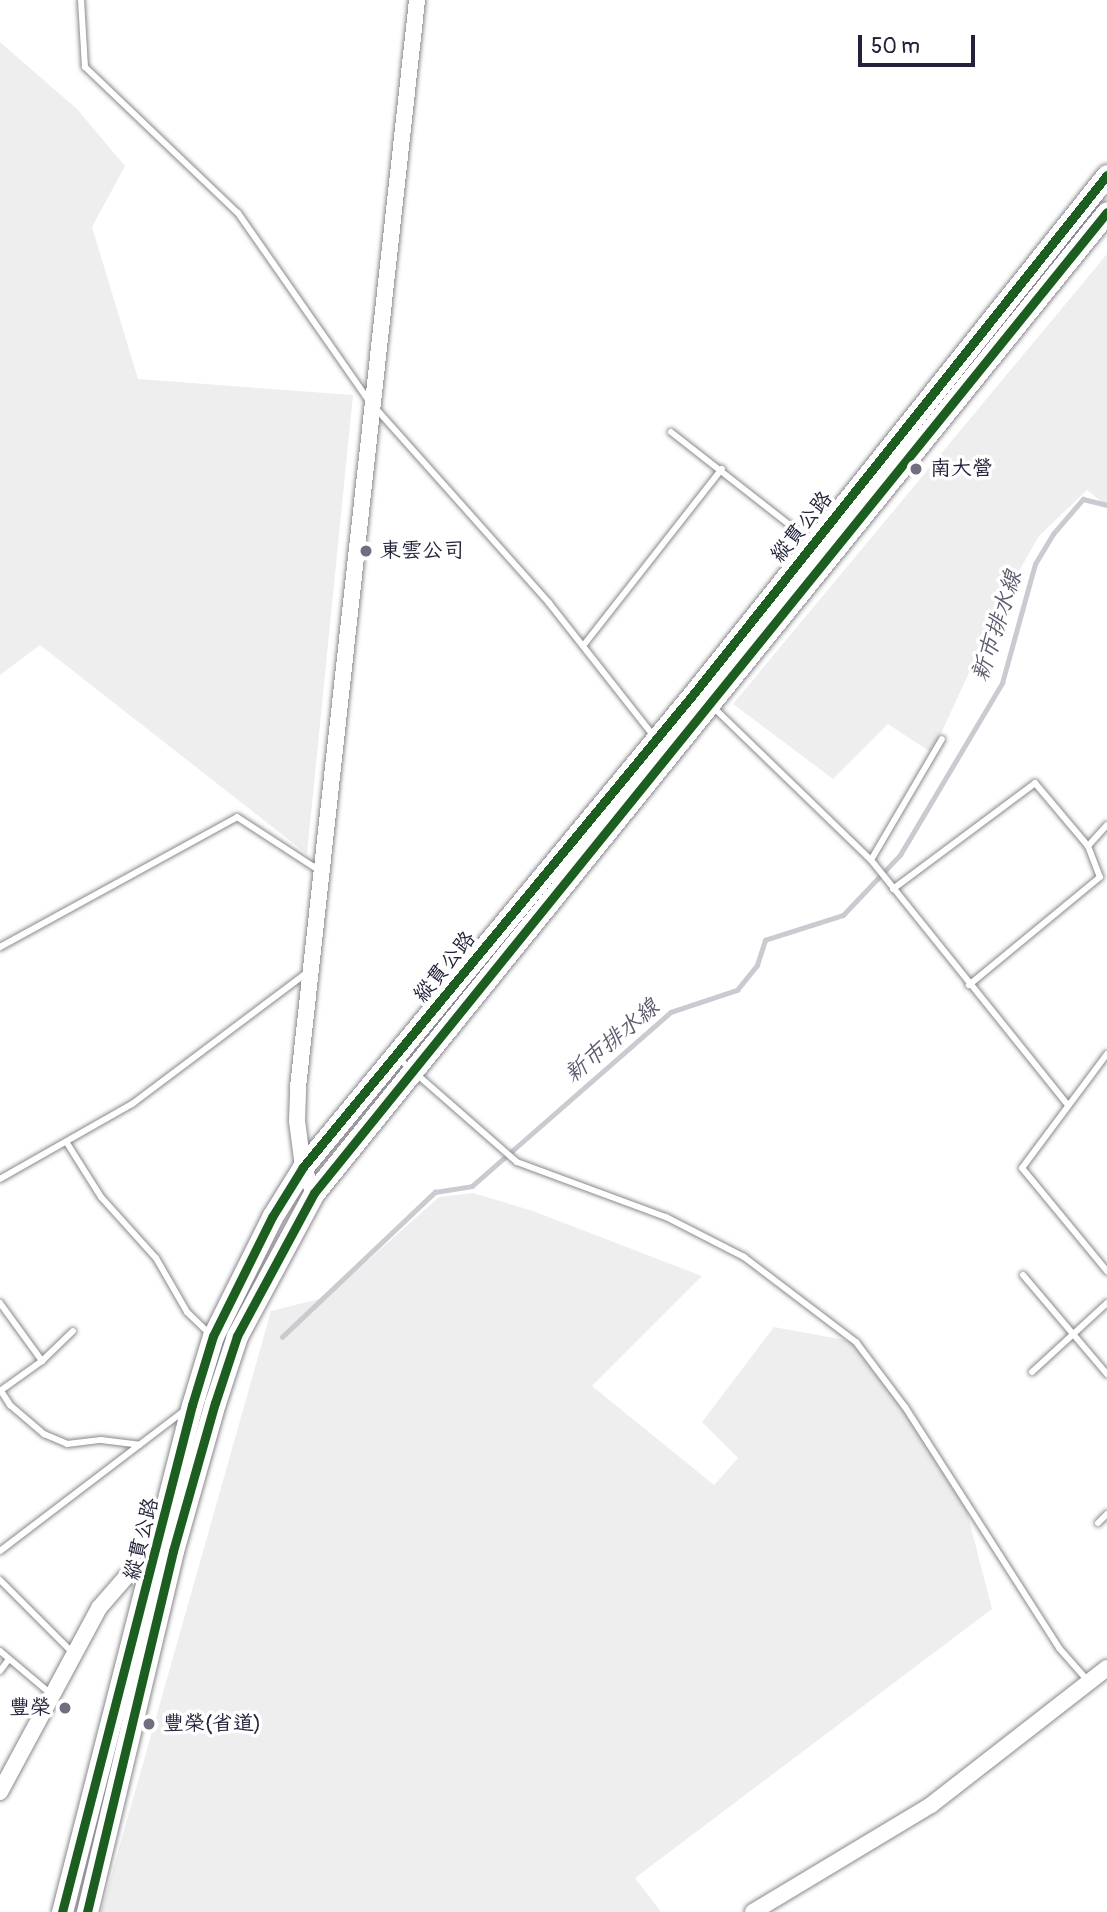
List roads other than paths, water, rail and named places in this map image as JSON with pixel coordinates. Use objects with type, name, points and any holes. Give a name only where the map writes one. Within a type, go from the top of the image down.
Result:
[{"type":"main road","name":"縱貫公路","points":[[62,1912],[118,1686],[237,1336],[314,1193],[703,698],[811,542],[1107,175]]},
{"type":"main road","name":"縱貫公路","points":[[87,1912],[164,1555],[192,1405],[213,1336],[242,1270],[303,1167],[656,738],[703,698],[829,557],[1107,212]]},
{"type":"street","points":[[314,1193],[303,1167],[297,1121],[298,1087],[313,968],[370,402],[417,0]]},
{"type":"street","points":[[0,1792],[107,1597],[127,1577],[164,1555]]},
{"type":"street","points":[[753,1912],[931,1805],[1107,1668]]},
{"type":"lane","points":[[81,0],[85,67],[238,213],[370,402],[583,646],[656,738]]},
{"type":"lane","points":[[671,432],[722,469],[829,557]]},
{"type":"lane","points":[[583,646],[722,469]]},
{"type":"lane","points":[[703,698],[871,860],[1067,1104]]},
{"type":"lane","points":[[871,860],[942,739]]},
{"type":"lane","points":[[893,889],[1035,783],[1088,846],[1100,877],[969,985]]},
{"type":"lane","points":[[0,947],[237,817],[321,872]]},
{"type":"lane","points":[[1088,846],[1107,825]]},
{"type":"lane","points":[[0,1179],[132,1104],[313,968]]},
{"type":"lane","points":[[1107,1054],[1067,1104],[1022,1168],[1107,1271]]},
{"type":"lane","points":[[395,1055],[517,1162],[666,1217],[744,1257],[856,1342],[905,1407],[1059,1648],[1090,1683]]},
{"type":"lane","points":[[67,1143],[100,1198],[156,1258],[187,1312],[213,1336]]},
{"type":"lane","points":[[1023,1275],[1107,1374]]},
{"type":"lane","points":[[0,1303],[42,1361]]},
{"type":"lane","points":[[1032,1371],[1107,1303]]},
{"type":"lane","points":[[73,1331],[42,1361],[0,1391],[10,1405],[44,1434],[67,1444],[101,1440],[140,1445]]},
{"type":"lane","points":[[0,1551],[192,1405]]},
{"type":"lane","points":[[1098,1523],[1107,1514]]},
{"type":"lane","points":[[0,1580],[75,1655]]},
{"type":"lane","points":[[0,1651],[53,1696]]},
{"type":"lane","points":[[0,1671],[9,1659]]},
{"type":"waterway","name":"新市排水線","points":[[282,1337],[435,1192],[472,1186],[671,1012],[737,990],[757,965],[765,940],[843,915],[900,855],[1002,683],[1035,564],[1053,534],[1083,499],[1107,505]]},
{"type":"place","name":"南大營","points":[[916,469]]},
{"type":"place","name":"東雲公司","points":[[366,551]]},
{"type":"place","name":"豐榮","points":[[65,1708]]},
{"type":"place","name":"豐榮(省道)","points":[[149,1724]]}]
